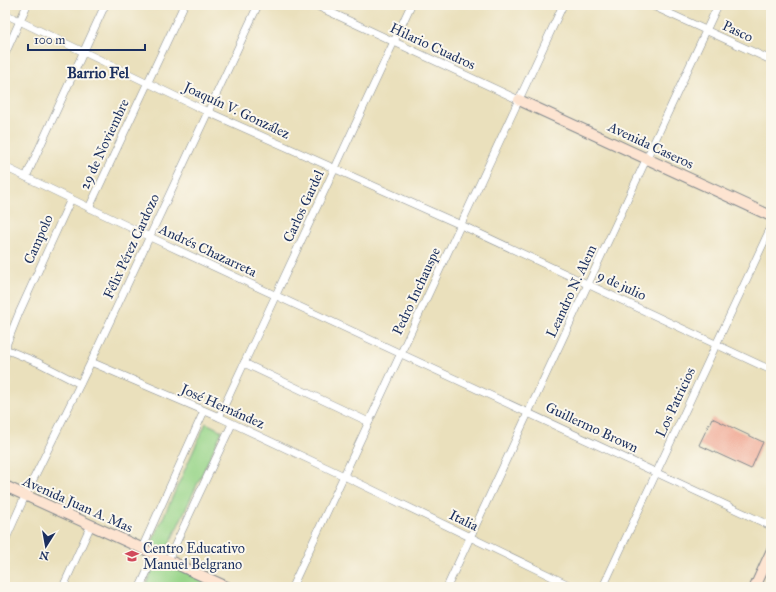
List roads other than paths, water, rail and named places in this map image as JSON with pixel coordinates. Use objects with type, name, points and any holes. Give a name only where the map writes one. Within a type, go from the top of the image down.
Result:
[{"type":"main road","name":"Avenida Caseros","points":[[519,100],[771,216]]},
{"type":"main road","name":"Avenida Juan A. Mas","points":[[5,486],[227,587]]},
{"type":"main road","points":[[755,587],[771,552]]},
{"type":"street","points":[[5,54],[27,5]]},
{"type":"street","points":[[26,177],[105,5]]},
{"type":"street","name":"29 de Noviembre","points":[[89,208],[184,5]]},
{"type":"street","name":"Félix Pérez Cardozo","points":[[5,541],[25,496],[91,362],[258,5]]},
{"type":"street","name":"Hilario Cuadros","points":[[315,5],[519,100]]},
{"type":"street","points":[[330,12],[333,5]]},
{"type":"street","name":"Carlos Gardel","points":[[219,417],[411,5]]},
{"type":"street","name":"Pedro Inchauspe","points":[[292,587],[563,5]]},
{"type":"street","name":"Pasco","points":[[651,5],[771,60]]},
{"type":"street","name":"Leandro N. Alem","points":[[447,587],[718,5]]},
{"type":"street","name":"Joaquín V. González","points":[[5,14],[208,112],[461,225]]},
{"type":"street","name":"Andrés Chazarreta","points":[[5,167],[150,237],[401,354]]},
{"type":"street","name":"Campolo","points":[[5,352],[19,313],[71,199]]},
{"type":"street","name":"9 de julio","points":[[461,225],[771,370]]},
{"type":"street","name":"Los Patricios","points":[[604,587],[771,227]]},
{"type":"street","points":[[5,352],[38,363],[80,384]]},
{"type":"street","name":"Guillermo Brown","points":[[401,354],[771,526]]},
{"type":"street","name":"José Hernández","points":[[91,362],[219,417],[344,476]]},
{"type":"street","points":[[244,363],[369,422]]},
{"type":"street","points":[[142,548],[204,411]]},
{"type":"street","points":[[168,560],[232,424]]},
{"type":"street","name":"Italia","points":[[344,476],[573,587]]},
{"type":"street","points":[[63,587],[91,525]]},
{"type":"street","points":[[140,587],[155,554]]},
{"type":"place","name":"Centro Educativo Manuel Belgrano","points":[[132,556]]},
{"type":"district","name":"Barrio Fel","points":[[98,73]]}]
